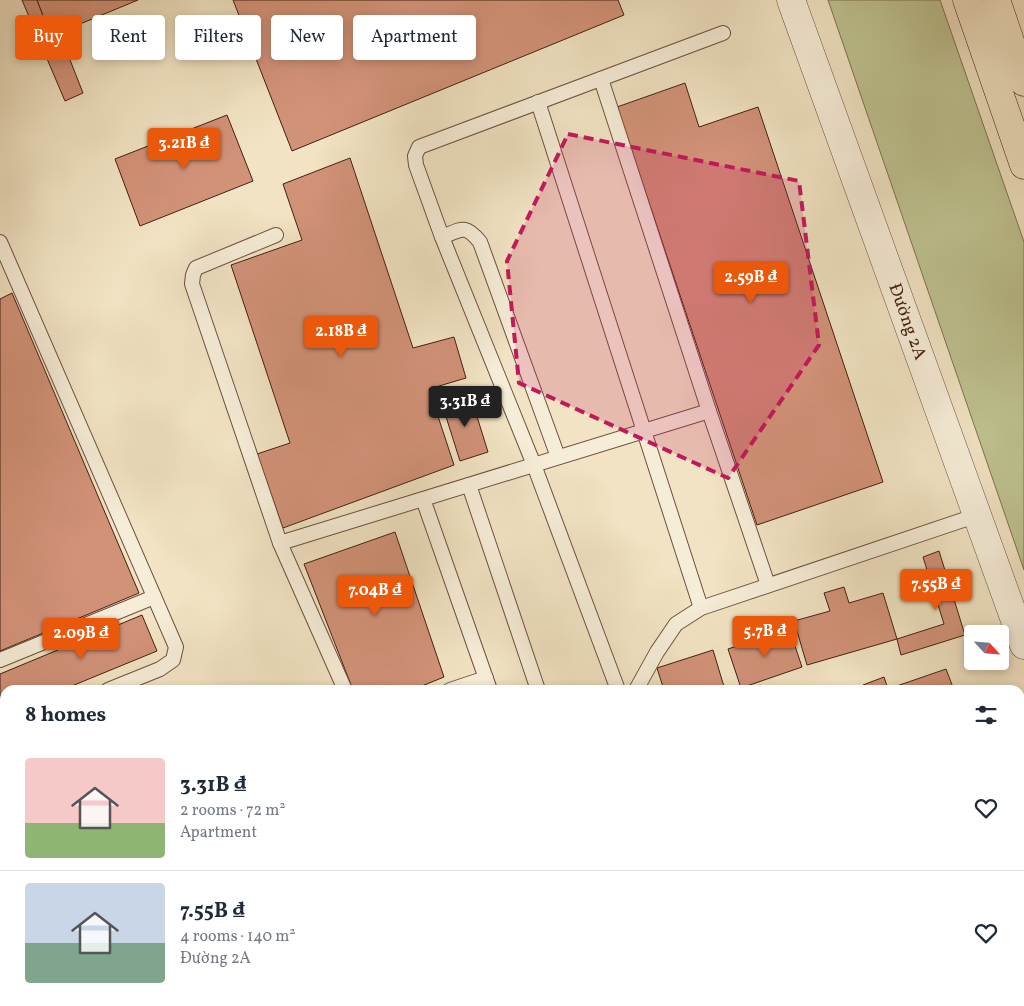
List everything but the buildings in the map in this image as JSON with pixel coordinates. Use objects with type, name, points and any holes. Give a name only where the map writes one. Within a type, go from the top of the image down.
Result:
[{"type":"highway","points":[[967,0],[1024,165]]},
{"type":"highway","points":[[996,0],[1024,82]]},
{"type":"street","name":"Đường 2A","points":[[791,0],[1024,645]]},
{"type":"lane","points":[[616,685],[534,465],[442,236],[416,165],[415,156],[419,147],[723,34]]},
{"type":"lane","points":[[601,79],[768,585]]},
{"type":"lane","points":[[538,102],[701,608]]},
{"type":"lane","points":[[442,236],[462,229],[471,232],[480,242],[558,457]]},
{"type":"lane","points":[[276,235],[196,268],[192,284],[280,543],[343,685]]},
{"type":"lane","points":[[0,242],[5,269],[176,647],[174,660],[160,669],[120,685]]},
{"type":"lane","points":[[280,543],[709,411]]},
{"type":"lane","points":[[469,485],[536,685]]},
{"type":"lane","points":[[423,499],[488,684]]},
{"type":"lane","points":[[639,685],[657,652],[676,624],[701,608],[978,515]]},
{"type":"lane","points":[[0,660],[154,596]]},
{"type":"highlighted area","points":[[568,134],[799,181],[819,345],[728,478],[519,383],[507,261]]},
{"type":"green space","points":[[828,0],[940,0],[1024,242],[1024,570]]}]
